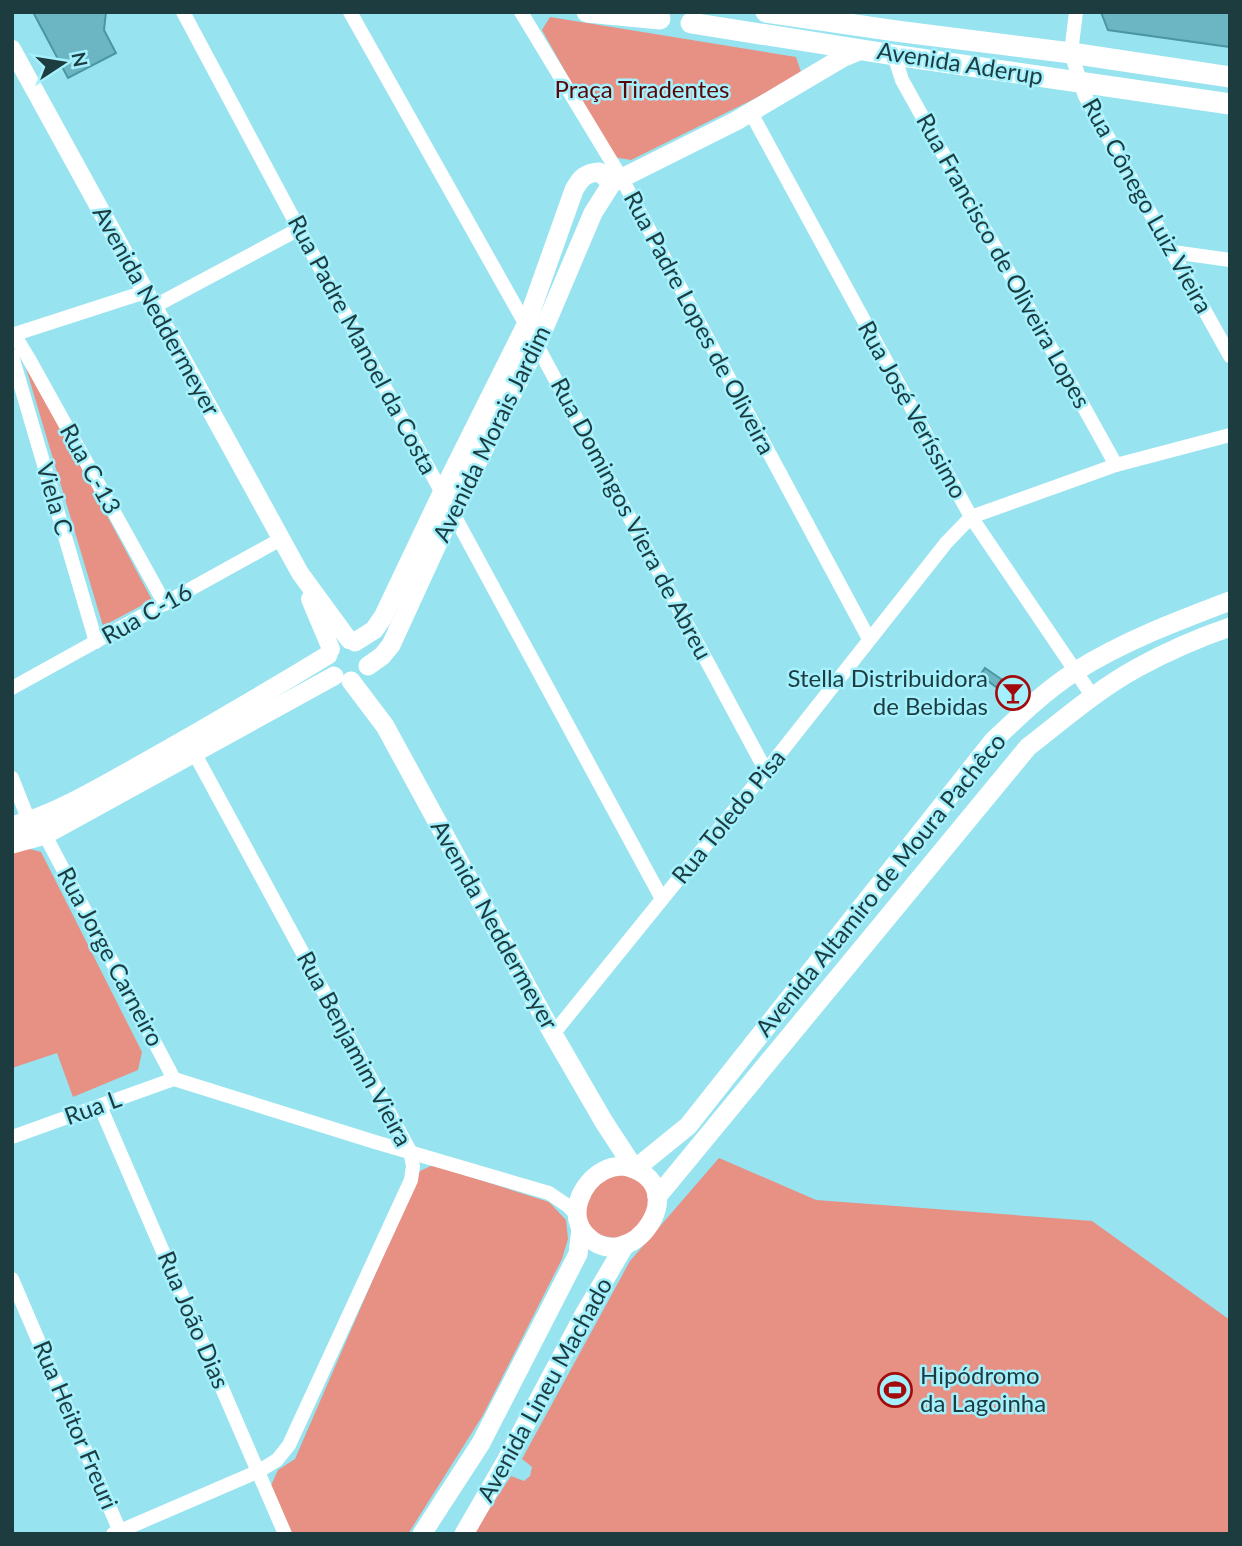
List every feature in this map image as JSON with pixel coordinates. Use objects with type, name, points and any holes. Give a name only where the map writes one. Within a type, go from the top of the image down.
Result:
[{"type":"main road","name":"Avenida Aderup","points":[[587,12],[657,16],[667,24],[676,26],[698,18],[861,50],[1230,104]]},
{"type":"main road","name":"Avenida Aderup","points":[[766,12],[1230,77]]},
{"type":"main road","points":[[613,185],[751,113],[842,58],[861,50]]},
{"type":"main road","name":"Avenida Morais Jardim","points":[[599,172],[613,185],[593,213],[537,345],[452,512],[391,645],[382,656],[355,674],[190,747],[341,646],[374,629],[383,617],[526,325],[574,190],[587,173],[599,172]]},
{"type":"main road","name":"Avenida Altamiro de Moura Pachêco","points":[[635,1168],[688,1126],[993,740],[1026,708],[1076,671],[1155,629],[1230,601]]},
{"type":"main road","name":"Avenida Altamiro de Moura Pachêco","points":[[657,1197],[1028,747],[1093,696],[1136,669],[1203,636],[1230,627]]},
{"type":"main road","points":[[341,646],[365,649],[367,654],[355,674],[328,667],[341,646]]},
{"type":"main road","name":"Avenida Neddermeyer","points":[[355,674],[554,1034],[604,1122],[635,1168]]},
{"type":"main road","points":[[12,844],[45,835],[120,785],[190,747]]},
{"type":"main road","points":[[21,823],[120,785]]},
{"type":"main road","name":"Avenida Neddermeyer","points":[[604,1122],[607,1148],[604,1170]]},
{"type":"main road","points":[[624,1166],[635,1168],[646,1175],[657,1197],[656,1212],[650,1225],[636,1239],[625,1245],[615,1247],[596,1243],[587,1237],[579,1221],[578,1202],[597,1175],[604,1170],[624,1166]]},
{"type":"main road","name":"Avenida Lineu Machado","points":[[422,1534],[501,1408],[578,1254],[579,1221]]},
{"type":"main road","name":"Avenida Lineu Machado","points":[[464,1534],[625,1245]]},
{"type":"main road","points":[[481,1443],[506,1461]]},
{"type":"street","name":"Rua Padre Manoel da Costa","points":[[184,12],[662,899]]},
{"type":"street","name":"Rua Domingos Viera de Abreu","points":[[349,12],[537,345],[766,771]]},
{"type":"street","name":"Rua Padre Lopes de Oliveira","points":[[521,12],[613,185],[869,639]]},
{"type":"street","points":[[1071,53],[1076,12]]},
{"type":"street","name":"Avenida Neddermeyer","points":[[12,49],[341,646]]},
{"type":"street","name":"Rua Cônego Luiz Vieira","points":[[1071,53],[1084,96],[1230,356]]},
{"type":"street","name":"Rua Francisco de Oliveira Lopes","points":[[894,55],[902,80],[1116,465]]},
{"type":"street","name":"Rua José Veríssimo","points":[[751,113],[971,517],[1093,696]]},
{"type":"street","points":[[13,335],[149,299],[299,229]]},
{"type":"street","points":[[1173,252],[1230,260]]},
{"type":"street","name":"Rua C-13","points":[[13,335],[29,359],[165,604]]},
{"type":"street","name":"Viela C","points":[[12,356],[96,642]]},
{"type":"street","name":"Rua Toledo Pisa","points":[[554,1034],[946,543],[971,517],[1116,465],[1230,435]]},
{"type":"street","name":"Rua C-16","points":[[12,688],[281,539]]},
{"type":"street","name":"Rua Benjamim Vieira","points":[[118,1533],[259,1471],[277,1460],[289,1445],[411,1180],[413,1167],[410,1152],[190,747]]},
{"type":"street","points":[[12,778],[21,823],[45,835]]},
{"type":"street","name":"Rua Jorge Carneiro","points":[[45,835],[174,1079]]},
{"type":"street","points":[[174,1079],[549,1193],[568,1206],[579,1221]]},
{"type":"street","name":"Rua L","points":[[12,1137],[174,1079]]},
{"type":"street","name":"Rua João Dias","points":[[100,1106],[285,1534]]},
{"type":"street","points":[[549,1193],[584,1191]]},
{"type":"street","name":"Rua Heitor Freuri","points":[[12,1279],[118,1533]]},
{"type":"green space","name":"Praça Tiradentes","points":[[550,17],[796,57],[802,75],[631,160],[613,157],[542,30]]},
{"type":"green space","points":[[23,358],[152,600],[103,626]]},
{"type":"green space","points":[[26,848],[41,852],[142,1052],[138,1070],[73,1097],[57,1053],[12,1068],[12,851]]},
{"type":"green space","name":"Hipódromo da Lagoinha","points":[[719,1158],[816,1200],[1092,1221],[1230,1320],[1230,1534],[473,1534],[511,1476],[524,1481],[530,1476],[532,1467],[522,1459],[630,1261]]},
{"type":"green space","points":[[433,1165],[549,1202],[566,1220],[568,1239],[562,1259],[483,1415],[408,1534],[288,1534],[269,1490],[278,1470],[295,1459],[420,1171]]},
{"type":"green space","points":[[627,1171],[650,1188],[647,1217],[624,1240],[589,1233],[581,1202],[596,1181]]},
{"type":"building","points":[[33,12],[106,12],[104,30],[116,53],[68,78]]},
{"type":"building","points":[[1101,12],[1230,12],[1230,47],[1108,30]]},
{"type":"building","name":"Stella Distribuidora de Bebidas","points":[[985,668],[1025,694],[1016,702],[980,675]]},
{"type":"place","name":"Stella Distribuidora de Bebidas","points":[[1013,693]]},
{"type":"place","name":"Hipódromo da Lagoinha","points":[[895,1390]]}]
